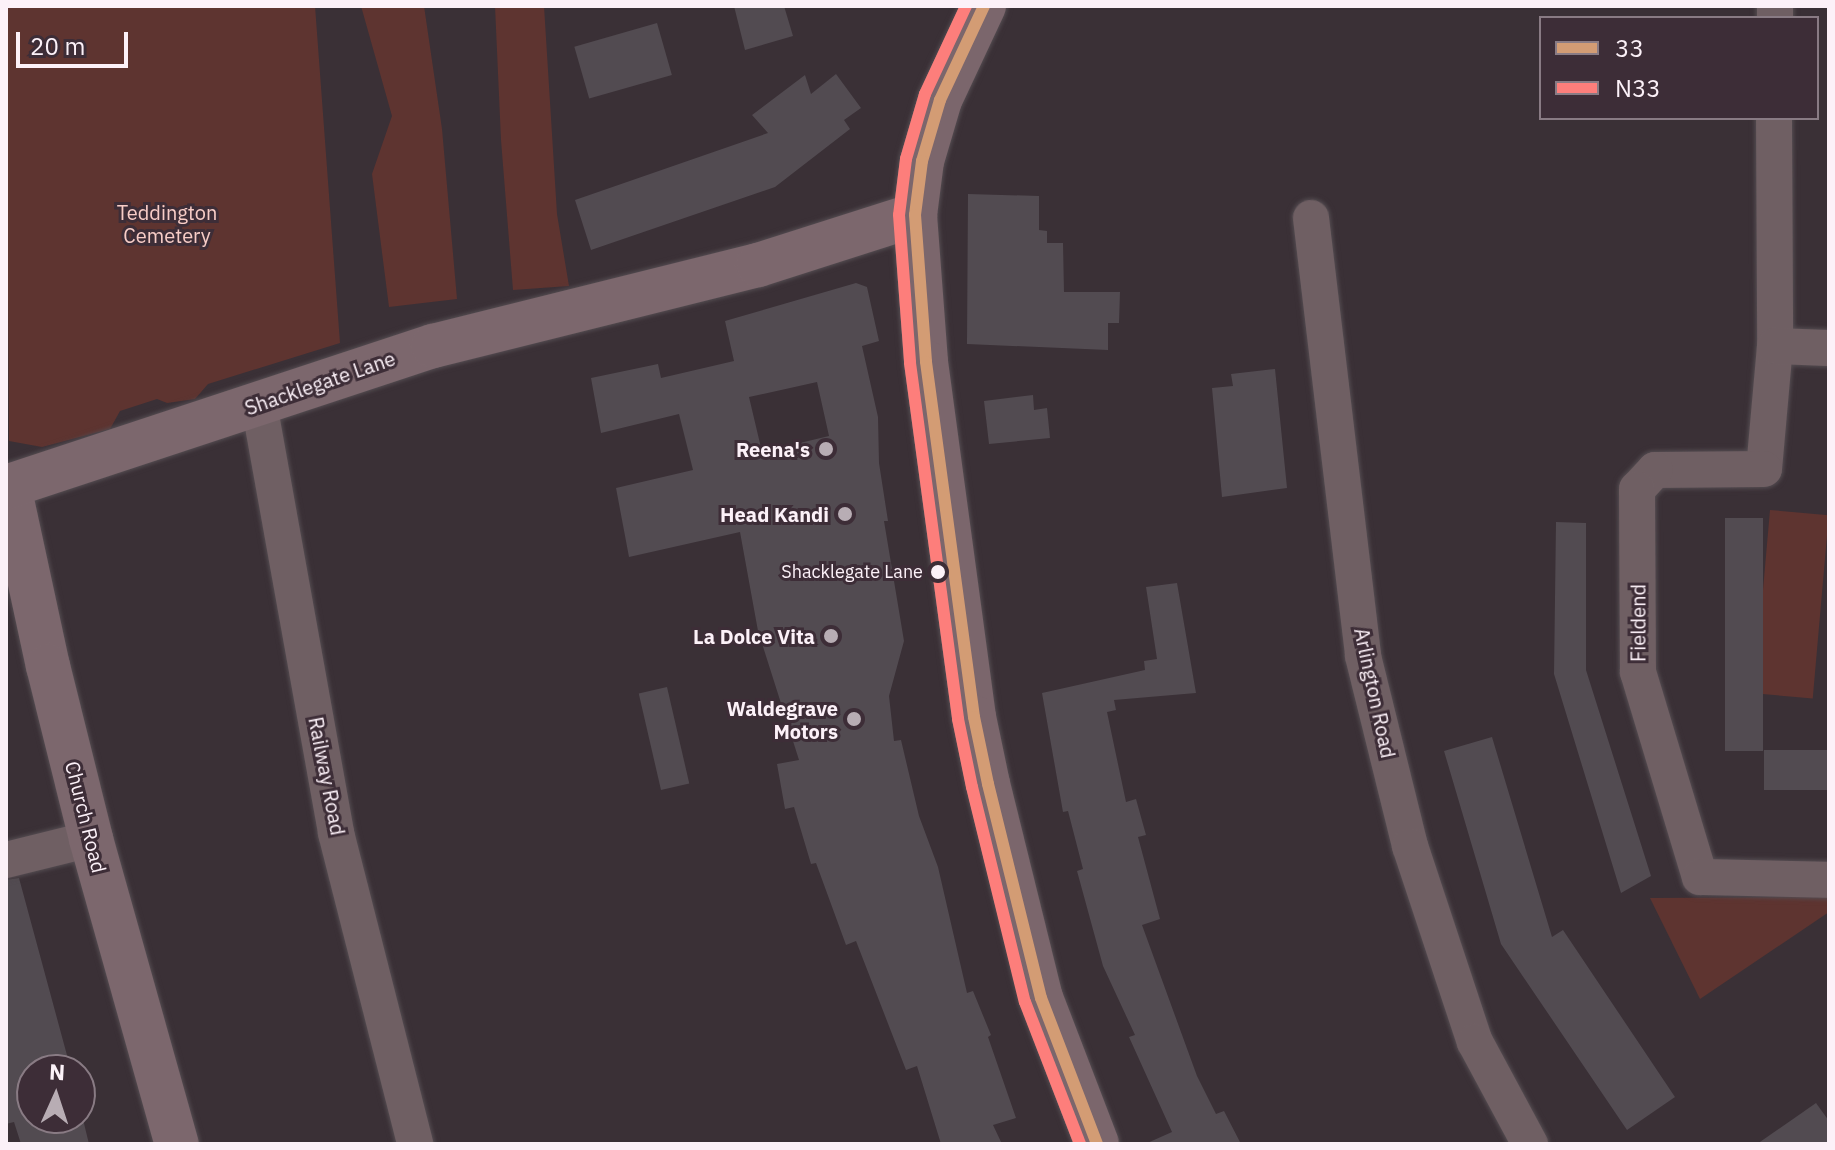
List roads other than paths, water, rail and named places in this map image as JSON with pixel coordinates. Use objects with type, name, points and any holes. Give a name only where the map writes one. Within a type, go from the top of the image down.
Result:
[{"type":"main road","points":[[984,6],[940,100],[922,161],[915,215],[926,362],[980,744],[1041,998],[1097,1144]]},
{"type":"main road","name":"Shacklegate Lane","points":[[8,487],[433,346],[758,265],[915,215]]},
{"type":"main road","name":"Church Road","points":[[8,487],[91,839],[177,1144]]},
{"type":"street","name":"Fieldend","points":[[1774,120],[1775,346],[1764,469],[1655,470],[1637,489],[1638,672],[1700,877],[1829,880]]},
{"type":"street","name":"Arlington Road","points":[[1311,218],[1363,656],[1410,846],[1475,1042],[1530,1144]]},
{"type":"street","points":[[1775,346],[1829,348]]},
{"type":"street","name":"Railway Road","points":[[259,404],[336,833],[415,1144]]},
{"type":"street","points":[[6,860],[91,839]]},
{"type":"place","name":"Reena's","points":[[826,449]]},
{"type":"place","name":"Head Kandi","points":[[845,514]]},
{"type":"place","name":"Shacklegate Lane","points":[[938,572]]},
{"type":"place","name":"La Dolce Vita","points":[[831,636]]},
{"type":"place","name":"Waldegrave Motors","points":[[854,719]]},
{"type":"park label","name":"Teddington Cemetery","points":[[167,224]]}]
